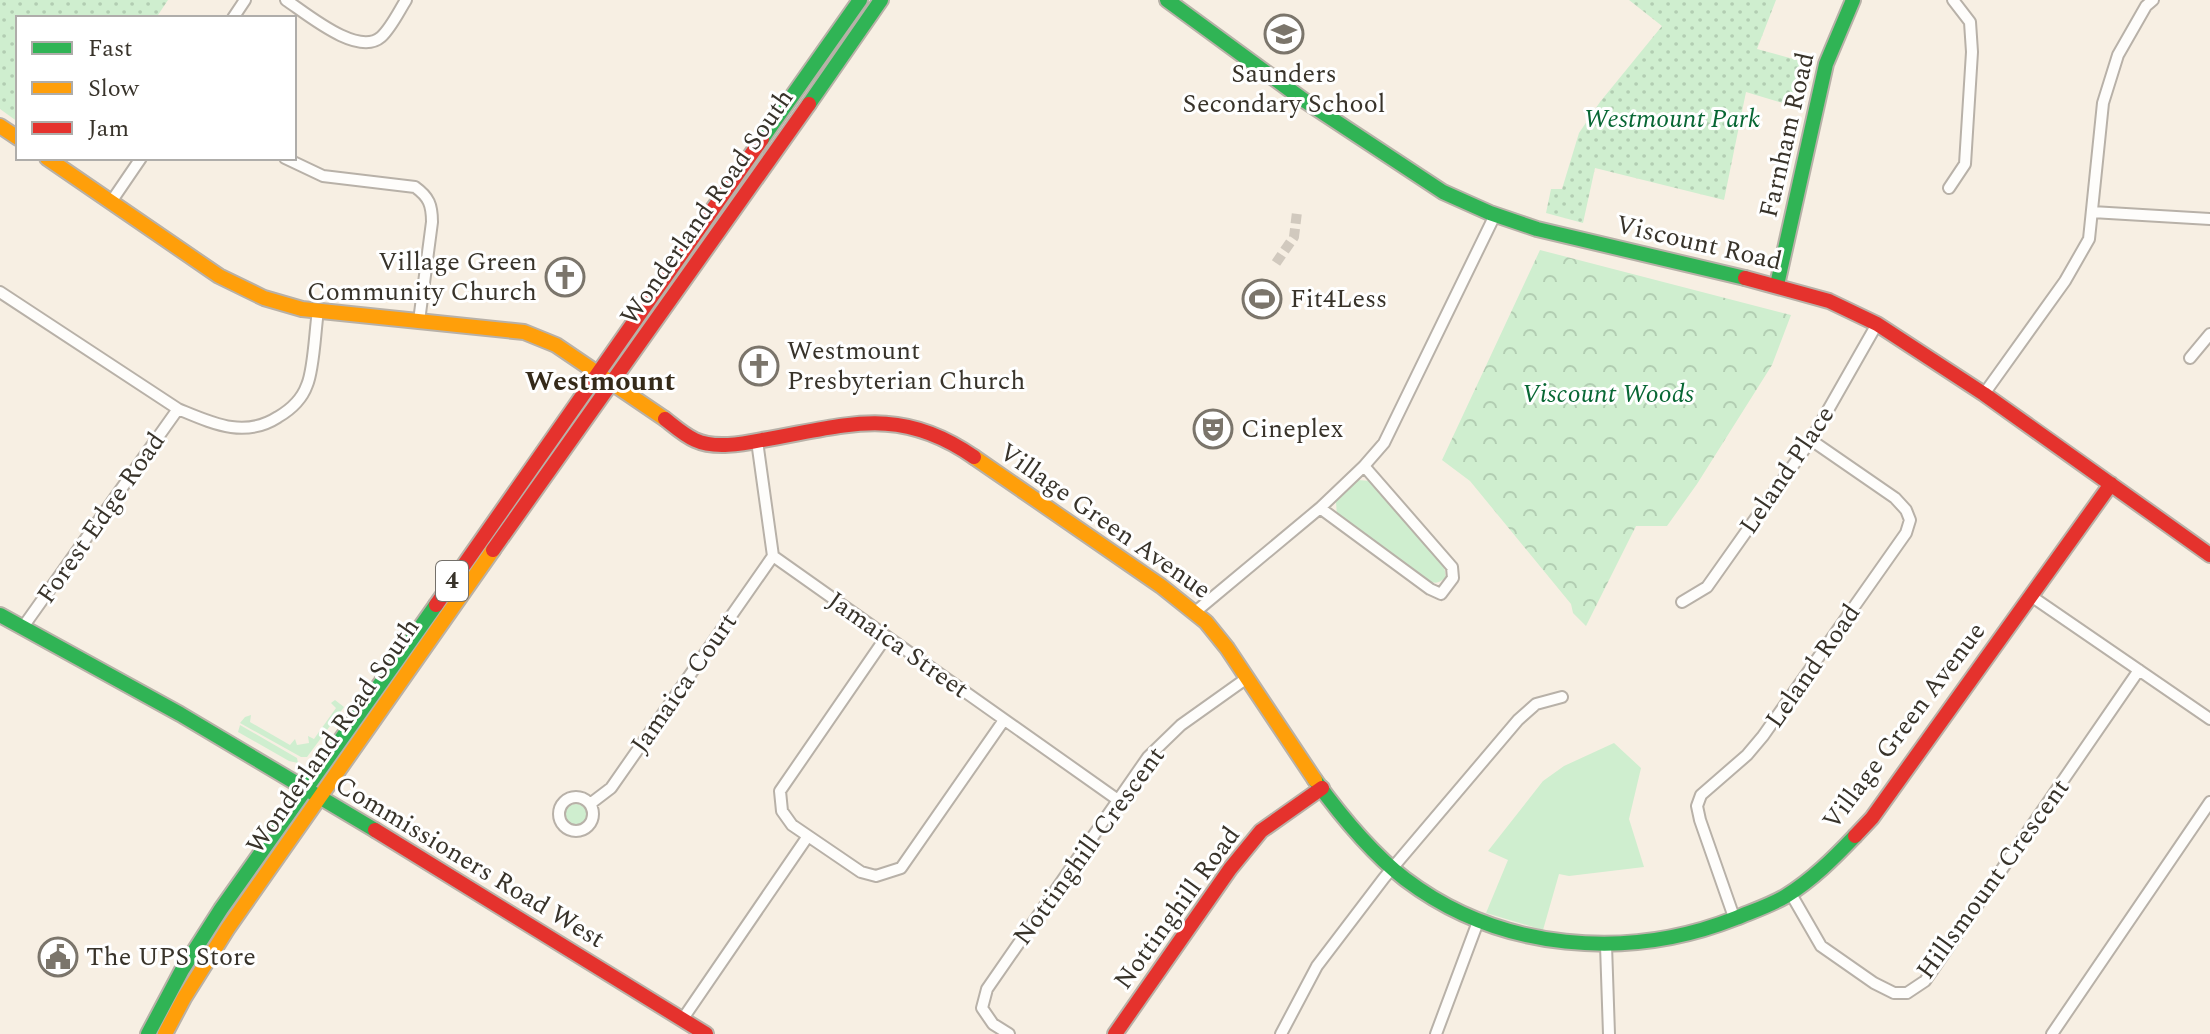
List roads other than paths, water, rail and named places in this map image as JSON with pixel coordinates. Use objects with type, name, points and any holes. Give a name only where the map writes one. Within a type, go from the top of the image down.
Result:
[{"type":"street","points":[[286,0],[351,41],[368,44],[382,37],[406,0]]},
{"type":"street","name":"Wonderland Road South","points":[[148,1034],[172,984],[196,945],[860,0]]},
{"type":"street","name":"Wonderland Road South","points":[[165,1034],[187,989],[209,955],[881,0]]},
{"type":"street","name":"Viscount Road","points":[[1167,0],[1305,101],[1443,192],[1537,229],[1777,285],[1829,301],[1877,324],[1984,394],[2210,555]]},
{"type":"street","name":"Farnham Road","points":[[1777,285],[1826,64],[1853,0]]},
{"type":"street","points":[[1949,188],[1965,164],[1972,52],[1970,22],[1953,0]]},
{"type":"street","points":[[1984,394],[2065,281],[2089,239],[2103,103],[2118,55],[2146,6],[2153,0]]},
{"type":"street","name":"Village Green Avenue","points":[[50,160],[219,276],[264,298],[302,309],[524,332],[556,345],[697,441],[735,445],[872,422],[896,423],[927,430],[960,447],[1206,622],[1352,827],[1414,886],[1449,907],[1538,939],[1587,946],[1638,944],[1686,937],[1735,920],[1791,894],[1843,850],[1872,818],[2111,484]]},
{"type":"street","points":[[111,202],[140,160]]},
{"type":"street","points":[[289,160],[323,176],[415,187],[426,194],[432,206],[432,222],[419,321]]},
{"type":"street","points":[[2092,212],[2210,219]]},
{"type":"street","points":[[1194,613],[1320,508],[1384,443],[1495,215]]},
{"type":"street","points":[[0,292],[178,409],[239,430],[265,425],[291,409],[307,385],[318,311]]},
{"type":"street","name":"Leland Place","points":[[1682,602],[1707,587],[1811,440],[1877,324]]},
{"type":"street","points":[[2190,358],[2210,334]]},
{"type":"street","name":"Forest Edge Road","points":[[23,627],[178,409]]},
{"type":"street","name":"Leland Road","points":[[1735,920],[1700,820],[1697,806],[1701,795],[1747,755],[1763,736],[1906,533],[1910,520],[1895,498],[1811,440]]},
{"type":"street","points":[[757,441],[773,556]]},
{"type":"street","points":[[1320,508],[1441,594],[1453,578],[1452,567],[1364,466]]},
{"type":"street","name":"Jamaica Street","points":[[773,556],[1118,800]]},
{"type":"street","name":"Jamaica Court","points":[[590,804],[611,788],[773,556]]},
{"type":"street","points":[[2031,596],[2210,719]]},
{"type":"street","name":"Commissioners Road West","points":[[0,615],[118,678],[306,789],[706,1034]]},
{"type":"street","points":[[886,637],[780,791],[782,811],[792,825],[861,872],[876,876],[901,868],[1004,720]]},
{"type":"street","name":"Hillsmount Crescent","points":[[1791,894],[1821,946],[1874,983],[1894,993],[1907,993],[1925,981],[2139,670]]},
{"type":"street","name":"Nottinghill Crescent","points":[[1009,1034],[993,1024],[982,1008],[987,989],[1148,757],[1181,725],[1247,678]]},
{"type":"street","points":[[1281,1034],[1317,966],[1392,867],[1518,720],[1536,704],[1562,697]]},
{"type":"street","name":"Nottinghill Road","points":[[1115,1034],[1230,869],[1261,831],[1322,788]]},
{"type":"street","points":[[2052,1034],[2210,802]]},
{"type":"street","points":[[682,1020],[808,836]]},
{"type":"street","points":[[1436,1034],[1479,919]]},
{"type":"street","points":[[1606,945],[1609,1034]]},
{"type":"tunnel","points":[[1276,263],[1294,237],[1297,212]]},
{"type":"place","name":"Saunders Secondary School","points":[[1284,34]]},
{"type":"place","name":"Village Green Community Church","points":[[565,277]]},
{"type":"place","name":"Fit4Less","points":[[1262,299]]},
{"type":"place","name":"Westmount Presbyterian Church","points":[[759,366]]},
{"type":"place","name":"Cineplex","points":[[1213,429]]},
{"type":"place","name":"The UPS Store","points":[[58,957]]},
{"type":"district","name":"Westmount","points":[[600,381]]},
{"type":"park label","name":"Westmount Park","points":[[1672,119]]},
{"type":"park label","name":"Viscount Woods","points":[[1608,394]]}]
